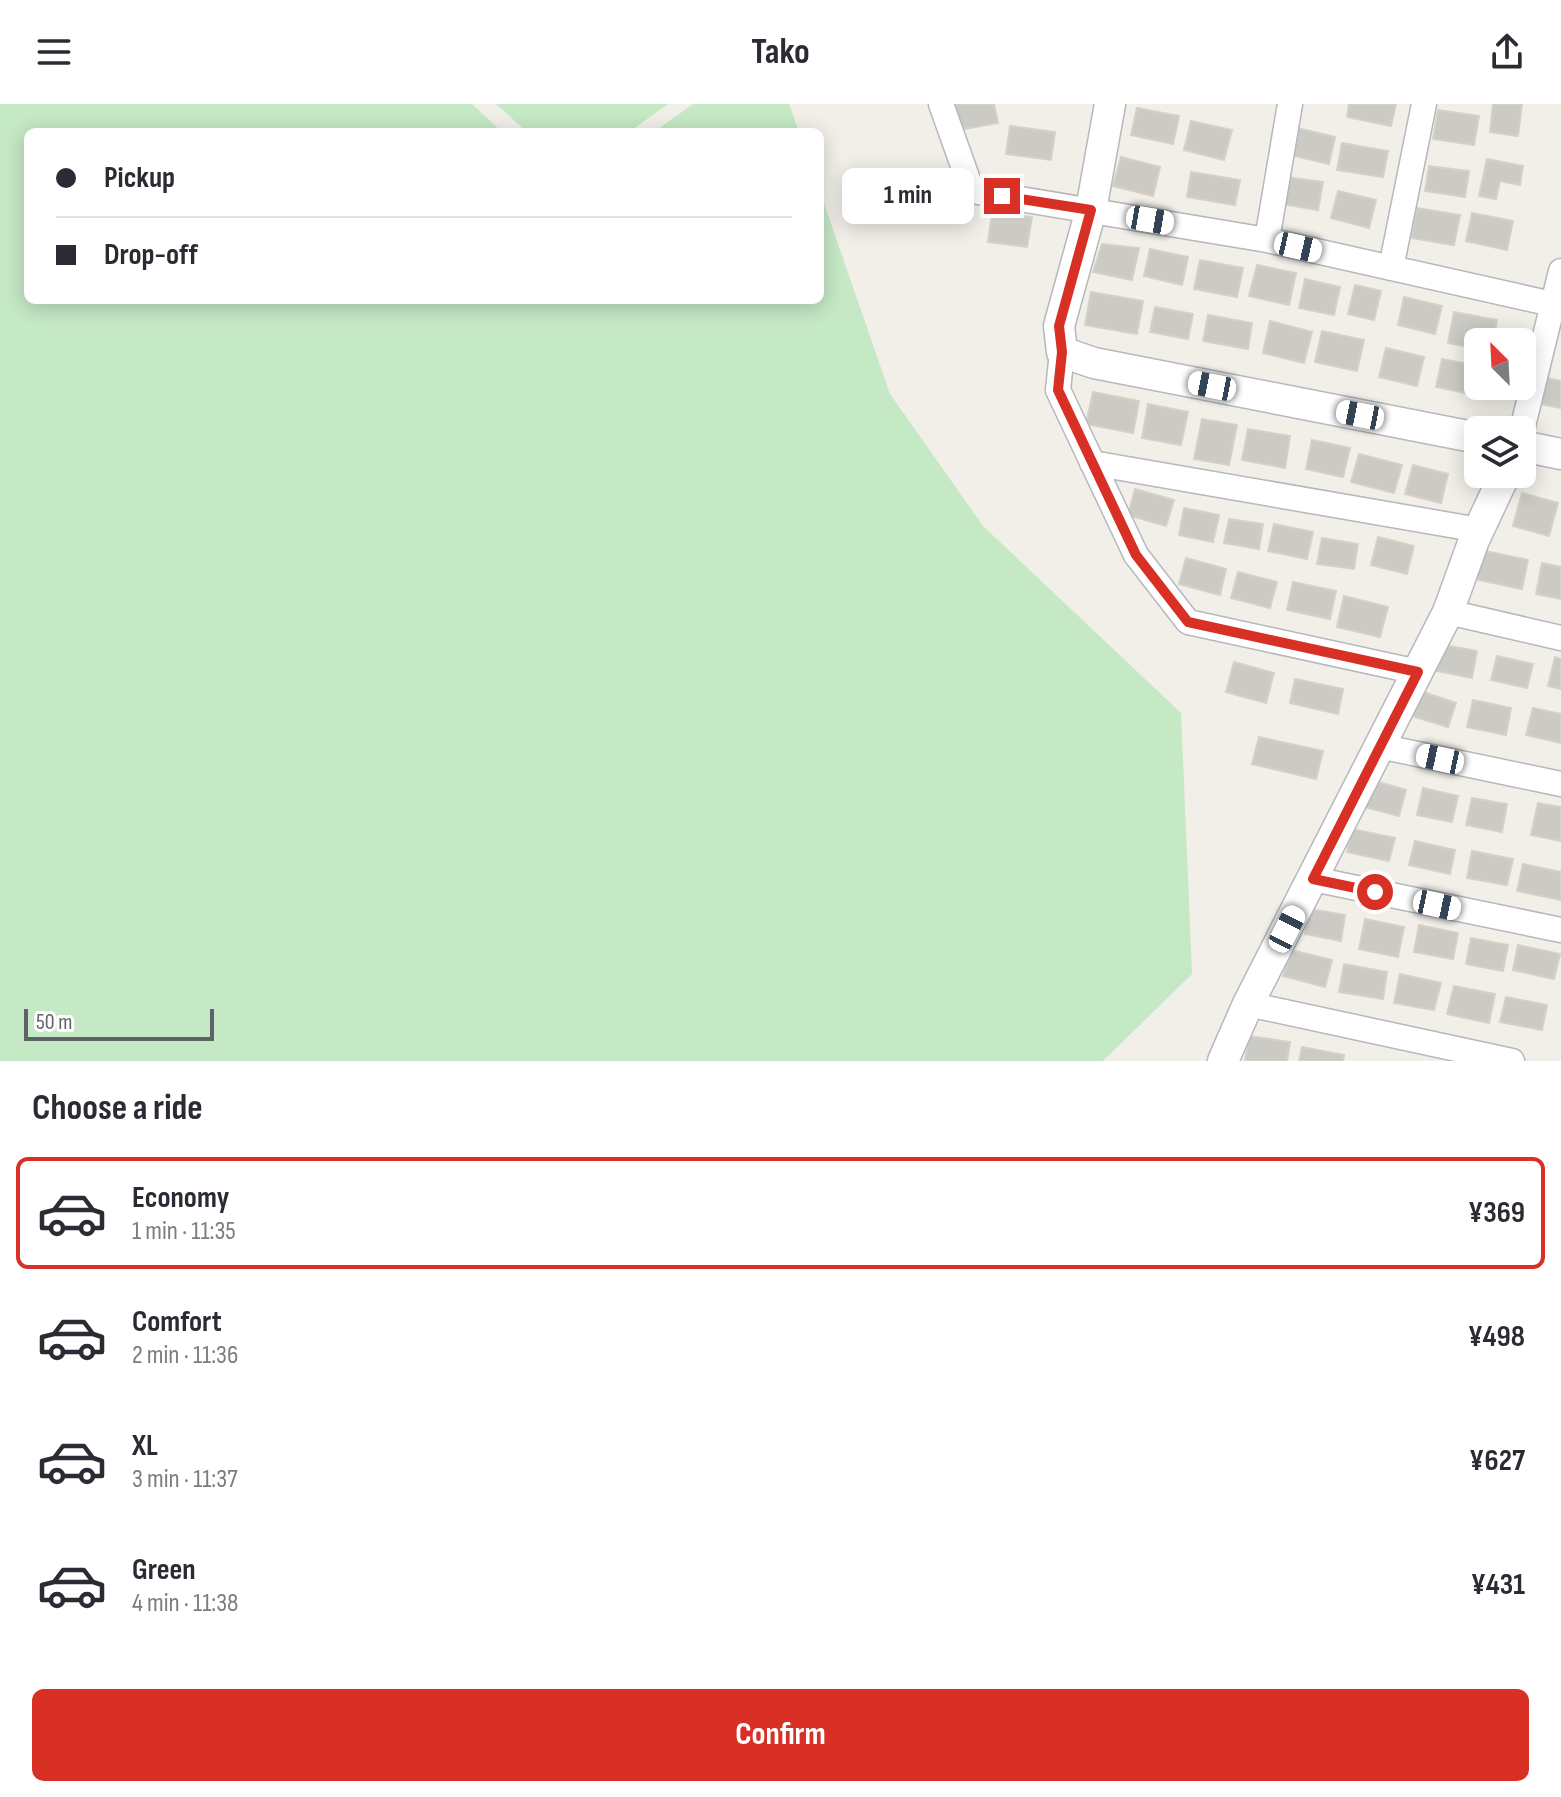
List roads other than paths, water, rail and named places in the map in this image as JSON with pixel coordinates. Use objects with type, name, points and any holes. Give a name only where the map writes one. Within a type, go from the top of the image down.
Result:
[{"type":"street","points":[[941,104],[972,191],[1267,240],[1558,305]]},
{"type":"street","points":[[1110,104],[1091,210],[1059,326],[1062,352],[1058,390],[1136,555],[1188,622],[1418,672]]},
{"type":"street","points":[[1267,240],[1290,104]]},
{"type":"street","points":[[1391,268],[1424,104]]},
{"type":"street","points":[[1526,416],[1558,305],[1561,271]]},
{"type":"street","points":[[1062,352],[1094,363],[1464,435]]},
{"type":"street","points":[[1536,449],[1561,454]]},
{"type":"street","points":[[1092,463],[1479,530]]},
{"type":"street","points":[[1223,1061],[1248,1004],[1448,612],[1498,488]]},
{"type":"street","points":[[1448,612],[1561,638]]},
{"type":"street","points":[[1379,746],[1561,784]]},
{"type":"street","points":[[1313,879],[1561,930]]},
{"type":"street","points":[[1248,1004],[1512,1061]]}]
